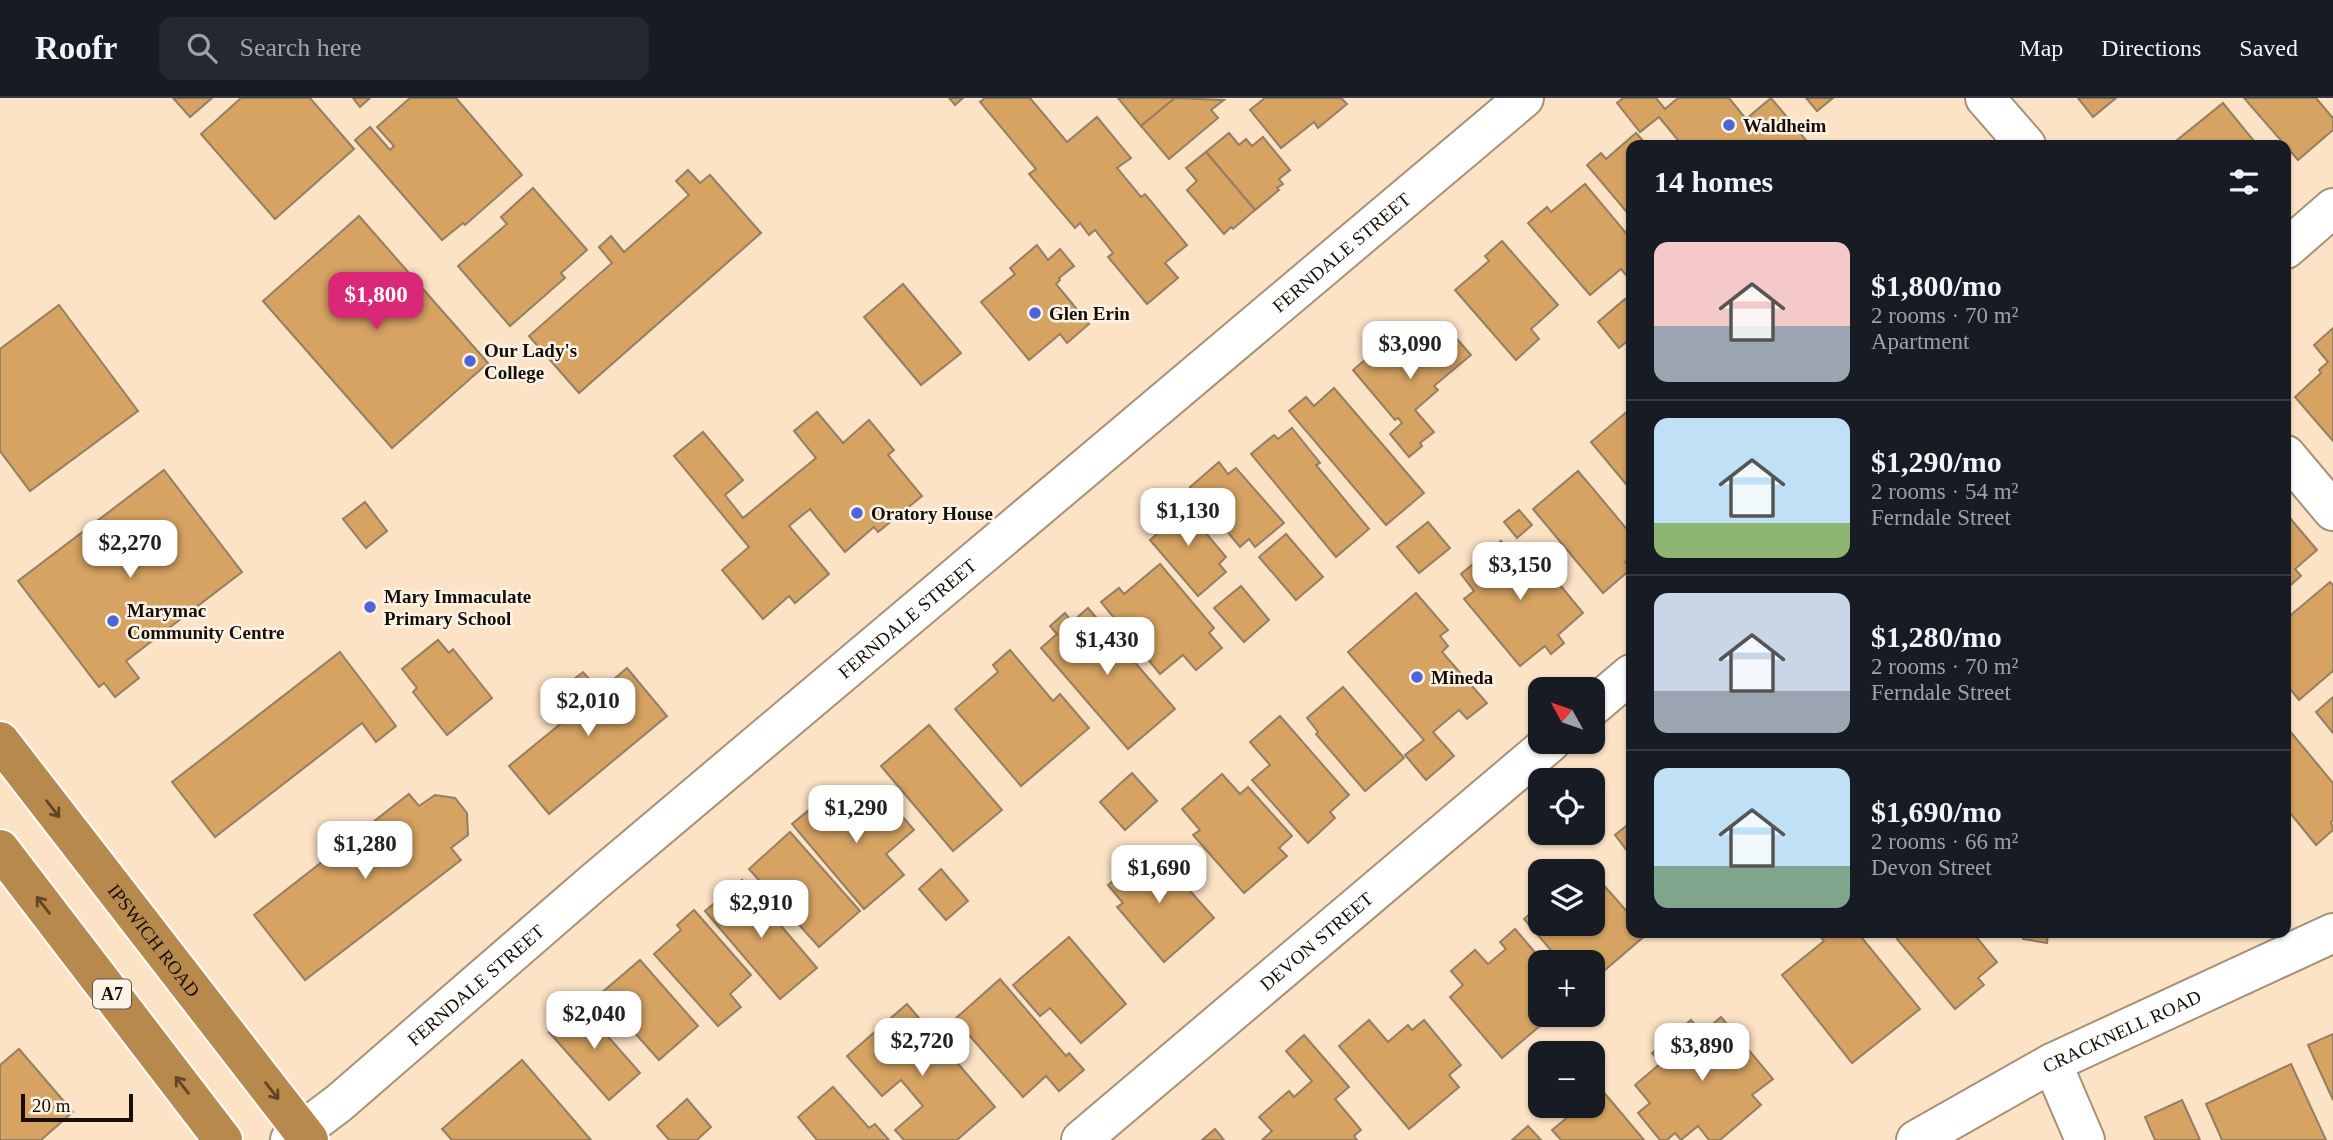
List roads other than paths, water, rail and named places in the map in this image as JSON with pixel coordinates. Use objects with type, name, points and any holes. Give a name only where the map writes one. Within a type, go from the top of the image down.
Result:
[{"type":"highway","name":"IPSWICH ROAD","points":[[0,741],[301,1137]]},
{"type":"highway","name":"A7","points":[[0,849],[223,1140]]},
{"type":"street","name":"FERNDALE STREET","points":[[301,1137],[605,873],[1524,98]]},
{"type":"street","points":[[1985,98],[2022,140]]},
{"type":"street","points":[[2291,245],[2333,208]]},
{"type":"street","points":[[2291,461],[2333,511]]},
{"type":"street","points":[[1605,696],[1626,678]]},
{"type":"street","name":"DEVON STREET","points":[[1081,1140],[1537,754]]},
{"type":"street","name":"CRACKNELL ROAD","points":[[1916,1140],[2052,1063],[2333,933]]},
{"type":"street","points":[[2052,1063],[2085,1140]]},
{"type":"place","name":"Waldheim","points":[[1729,125]]},
{"type":"place","name":"Glen Erin","points":[[1035,313]]},
{"type":"place","name":"Our Lady's College","points":[[470,361]]},
{"type":"place","name":"Oratory House","points":[[857,513]]},
{"type":"place","name":"Mary Immaculate Primary School","points":[[370,607]]},
{"type":"place","name":"Marymac Community Centre","points":[[113,621]]},
{"type":"place","name":"Mineda","points":[[1417,677]]}]
